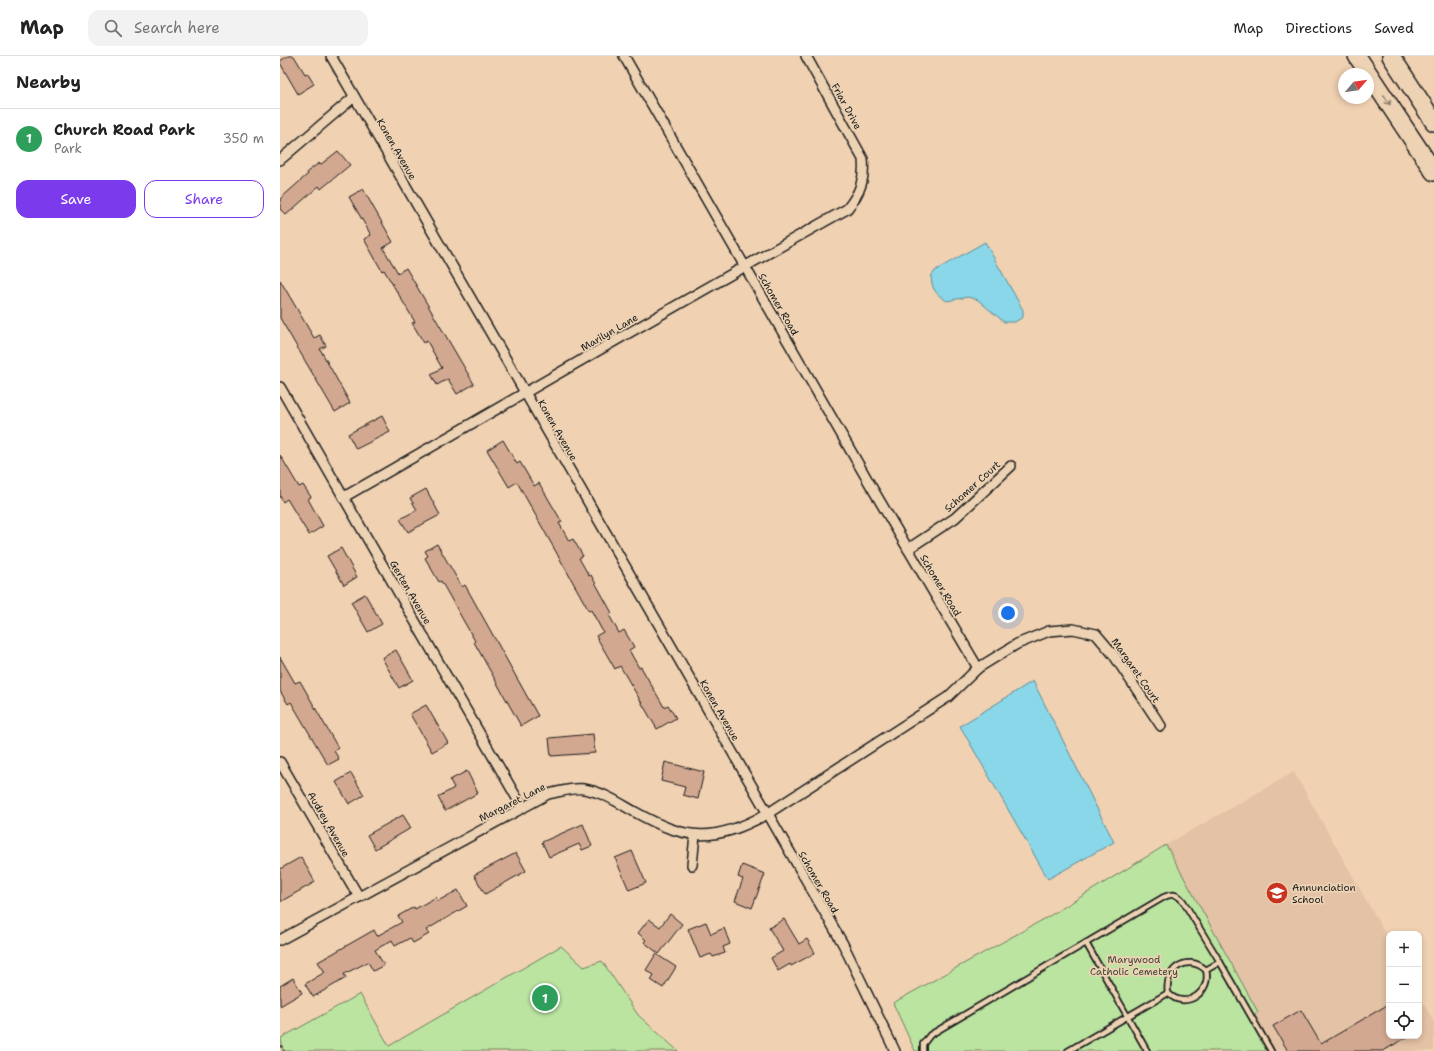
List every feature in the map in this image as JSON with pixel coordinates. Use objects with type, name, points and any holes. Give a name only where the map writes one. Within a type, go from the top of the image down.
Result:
[{"type":"highway","points":[[1357,56],[1433,168]]},
{"type":"highway","points":[[1390,56],[1434,122]]},
{"type":"street","name":"Konen Avenue","points":[[331,56],[767,814]]},
{"type":"street","name":"Schomer Road","points":[[624,56],[744,266],[978,668]]},
{"type":"street","name":"Friar Drive","points":[[806,56],[863,159],[864,169]]},
{"type":"street","points":[[280,160],[354,97]]},
{"type":"street","name":"Marilyn Lane","points":[[344,497],[525,394],[744,266],[847,209],[855,199],[860,189],[864,169]]},
{"type":"street","name":"Gerten Avenue","points":[[280,387],[522,807]]},
{"type":"street","name":"Schomer Court","points":[[908,549],[955,518],[1011,466]]},
{"type":"street","name":"Margaret Court","points":[[978,668],[1017,644],[1049,631],[1073,629],[1096,634],[1113,654],[1161,726]]},
{"type":"street","points":[[767,814],[948,697],[978,668]]},
{"type":"street","name":"Audrey Avenue","points":[[280,762],[359,897]]},
{"type":"street","name":"Margaret Lane","points":[[280,940],[548,794],[568,789],[584,789],[612,799],[657,824],[678,832],[695,835],[728,832],[747,825],[767,814]]},
{"type":"street","name":"Schomer Road","points":[[767,814],[843,944],[894,1051]]},
{"type":"street","points":[[692,865],[695,835]]},
{"type":"lane","points":[[923,1051],[926,1039],[930,1035],[1169,894],[1175,894],[1183,901],[1271,1051]]},
{"type":"lane","points":[[1086,942],[1147,1051]]},
{"type":"lane","points":[[1206,970],[1220,962]]},
{"type":"lane","points":[[1184,963],[1197,963],[1206,970],[1206,983],[1195,998],[1180,1001],[1172,998],[1168,993],[1167,986],[1169,978],[1177,967],[1184,963]]},
{"type":"lane","points":[[1068,1051],[1168,993]]},
{"type":"path","points":[[280,1045],[284,1051]]},
{"type":"shaded area","name":"Annunciation School","points":[[1294,772],[1386,936],[1386,1039],[1422,1039],[1422,1000],[1434,1022],[1434,1051],[1267,1051],[1248,1017],[1258,1012],[1166,845]]},
{"type":"green space","name":"Marywood Catholic Cemetery","points":[[1166,845],[1258,1012],[1248,1017],[1267,1051],[915,1051],[893,1003],[1046,918]]},
{"type":"green space","points":[[561,946],[584,967],[602,961],[638,1015],[678,1051],[283,1051],[281,1038],[360,994],[389,1046]]},
{"type":"water","points":[[985,242],[1023,310],[1023,317],[1015,322],[1004,322],[978,300],[968,297],[947,301],[933,288],[931,276],[936,270]]},
{"type":"water","points":[[1033,681],[1114,842],[1048,879],[960,726]]},
{"type":"building","points":[[288,56],[294,56],[305,74],[307,73],[314,84],[298,94],[280,63],[280,61]]},
{"type":"building","points":[[338,151],[350,165],[321,189],[319,186],[286,215],[280,209],[280,199],[308,174],[307,172],[319,163],[320,165]]},
{"type":"building","points":[[363,189],[393,242],[383,248],[398,273],[406,268],[474,384],[457,394],[448,379],[437,385],[431,374],[442,368],[427,341],[424,343],[412,323],[415,322],[384,270],[382,271],[364,239],[371,235],[349,197]]},
{"type":"building","points":[[280,280],[314,338],[320,335],[326,346],[320,349],[350,403],[335,412],[280,318]]},
{"type":"building","points":[[382,416],[390,432],[356,449],[348,434]]},
{"type":"building","points":[[503,440],[517,464],[520,462],[534,486],[539,483],[562,522],[559,523],[569,541],[573,539],[583,556],[579,558],[589,576],[591,575],[612,613],[609,615],[619,633],[624,630],[634,647],[629,650],[639,668],[641,667],[664,707],[668,705],[676,718],[657,729],[620,666],[615,669],[596,636],[603,632],[591,610],[589,611],[517,482],[509,487],[487,450]]},
{"type":"building","points":[[280,455],[299,487],[303,485],[311,497],[308,499],[323,526],[309,535],[287,499],[283,502],[280,496]]},
{"type":"building","points":[[426,489],[440,515],[408,532],[400,519],[417,510],[410,498]]},
{"type":"building","points":[[437,544],[462,587],[465,585],[538,716],[521,726],[441,581],[439,582],[425,558],[428,556],[425,551]]},
{"type":"building","points":[[341,548],[357,577],[344,585],[327,556]]},
{"type":"building","points":[[365,594],[382,624],[368,632],[351,602]]},
{"type":"building","points":[[396,650],[413,680],[399,688],[382,658]]},
{"type":"building","points":[[280,657],[295,683],[300,681],[338,748],[334,751],[339,759],[328,765],[291,702],[288,704],[280,691]]},
{"type":"building","points":[[426,705],[448,743],[432,752],[410,714]]},
{"type":"building","points":[[593,734],[595,753],[551,756],[549,738]]},
{"type":"building","points":[[665,762],[704,772],[698,799],[683,795],[685,787],[661,781]]},
{"type":"building","points":[[467,771],[478,793],[445,811],[438,797],[454,788],[450,780]]},
{"type":"building","points":[[351,773],[364,795],[349,804],[336,782]]},
{"type":"building","points":[[403,815],[411,828],[375,849],[367,835]]},
{"type":"building","points":[[583,824],[592,846],[582,850],[579,844],[549,857],[542,842]]},
{"type":"building","points":[[632,851],[646,883],[629,890],[615,858]]},
{"type":"building","points":[[516,853],[526,871],[485,894],[474,875]]},
{"type":"building","points":[[301,857],[315,882],[280,902],[280,869]]},
{"type":"building","points":[[742,865],[765,874],[752,908],[735,901],[743,879],[738,877]]},
{"type":"building","points":[[458,890],[467,906],[426,930],[429,934],[413,943],[410,938],[395,946],[392,940],[375,950],[384,965],[373,971],[368,962],[344,974],[346,978],[313,997],[305,984],[325,972],[318,962],[374,930],[377,936],[402,922],[398,916],[414,907],[415,909],[436,897],[438,901]]},
{"type":"building","points":[[670,914],[682,924],[659,954],[644,942],[646,940],[638,933],[649,919],[660,927]]},
{"type":"building","points":[[784,919],[799,944],[807,939],[815,953],[778,971],[771,958],[783,951],[769,928]]},
{"type":"building","points":[[706,922],[711,934],[724,928],[730,944],[723,947],[725,953],[713,957],[711,954],[700,958],[688,929]]},
{"type":"building","points":[[656,954],[676,967],[663,988],[651,980],[654,975],[646,970]]},
{"type":"building","points":[[293,978],[302,993],[280,1006],[280,986]]},
{"type":"building","points":[[1386,1006],[1386,1039],[1404,1039],[1383,1051],[1288,1051],[1273,1026],[1301,1010],[1321,1044]]},
{"type":"place","name":"Annunciation School","points":[[1277,893]]},
{"type":"place","name":"Church Road Park","points":[[545,998]]}]
